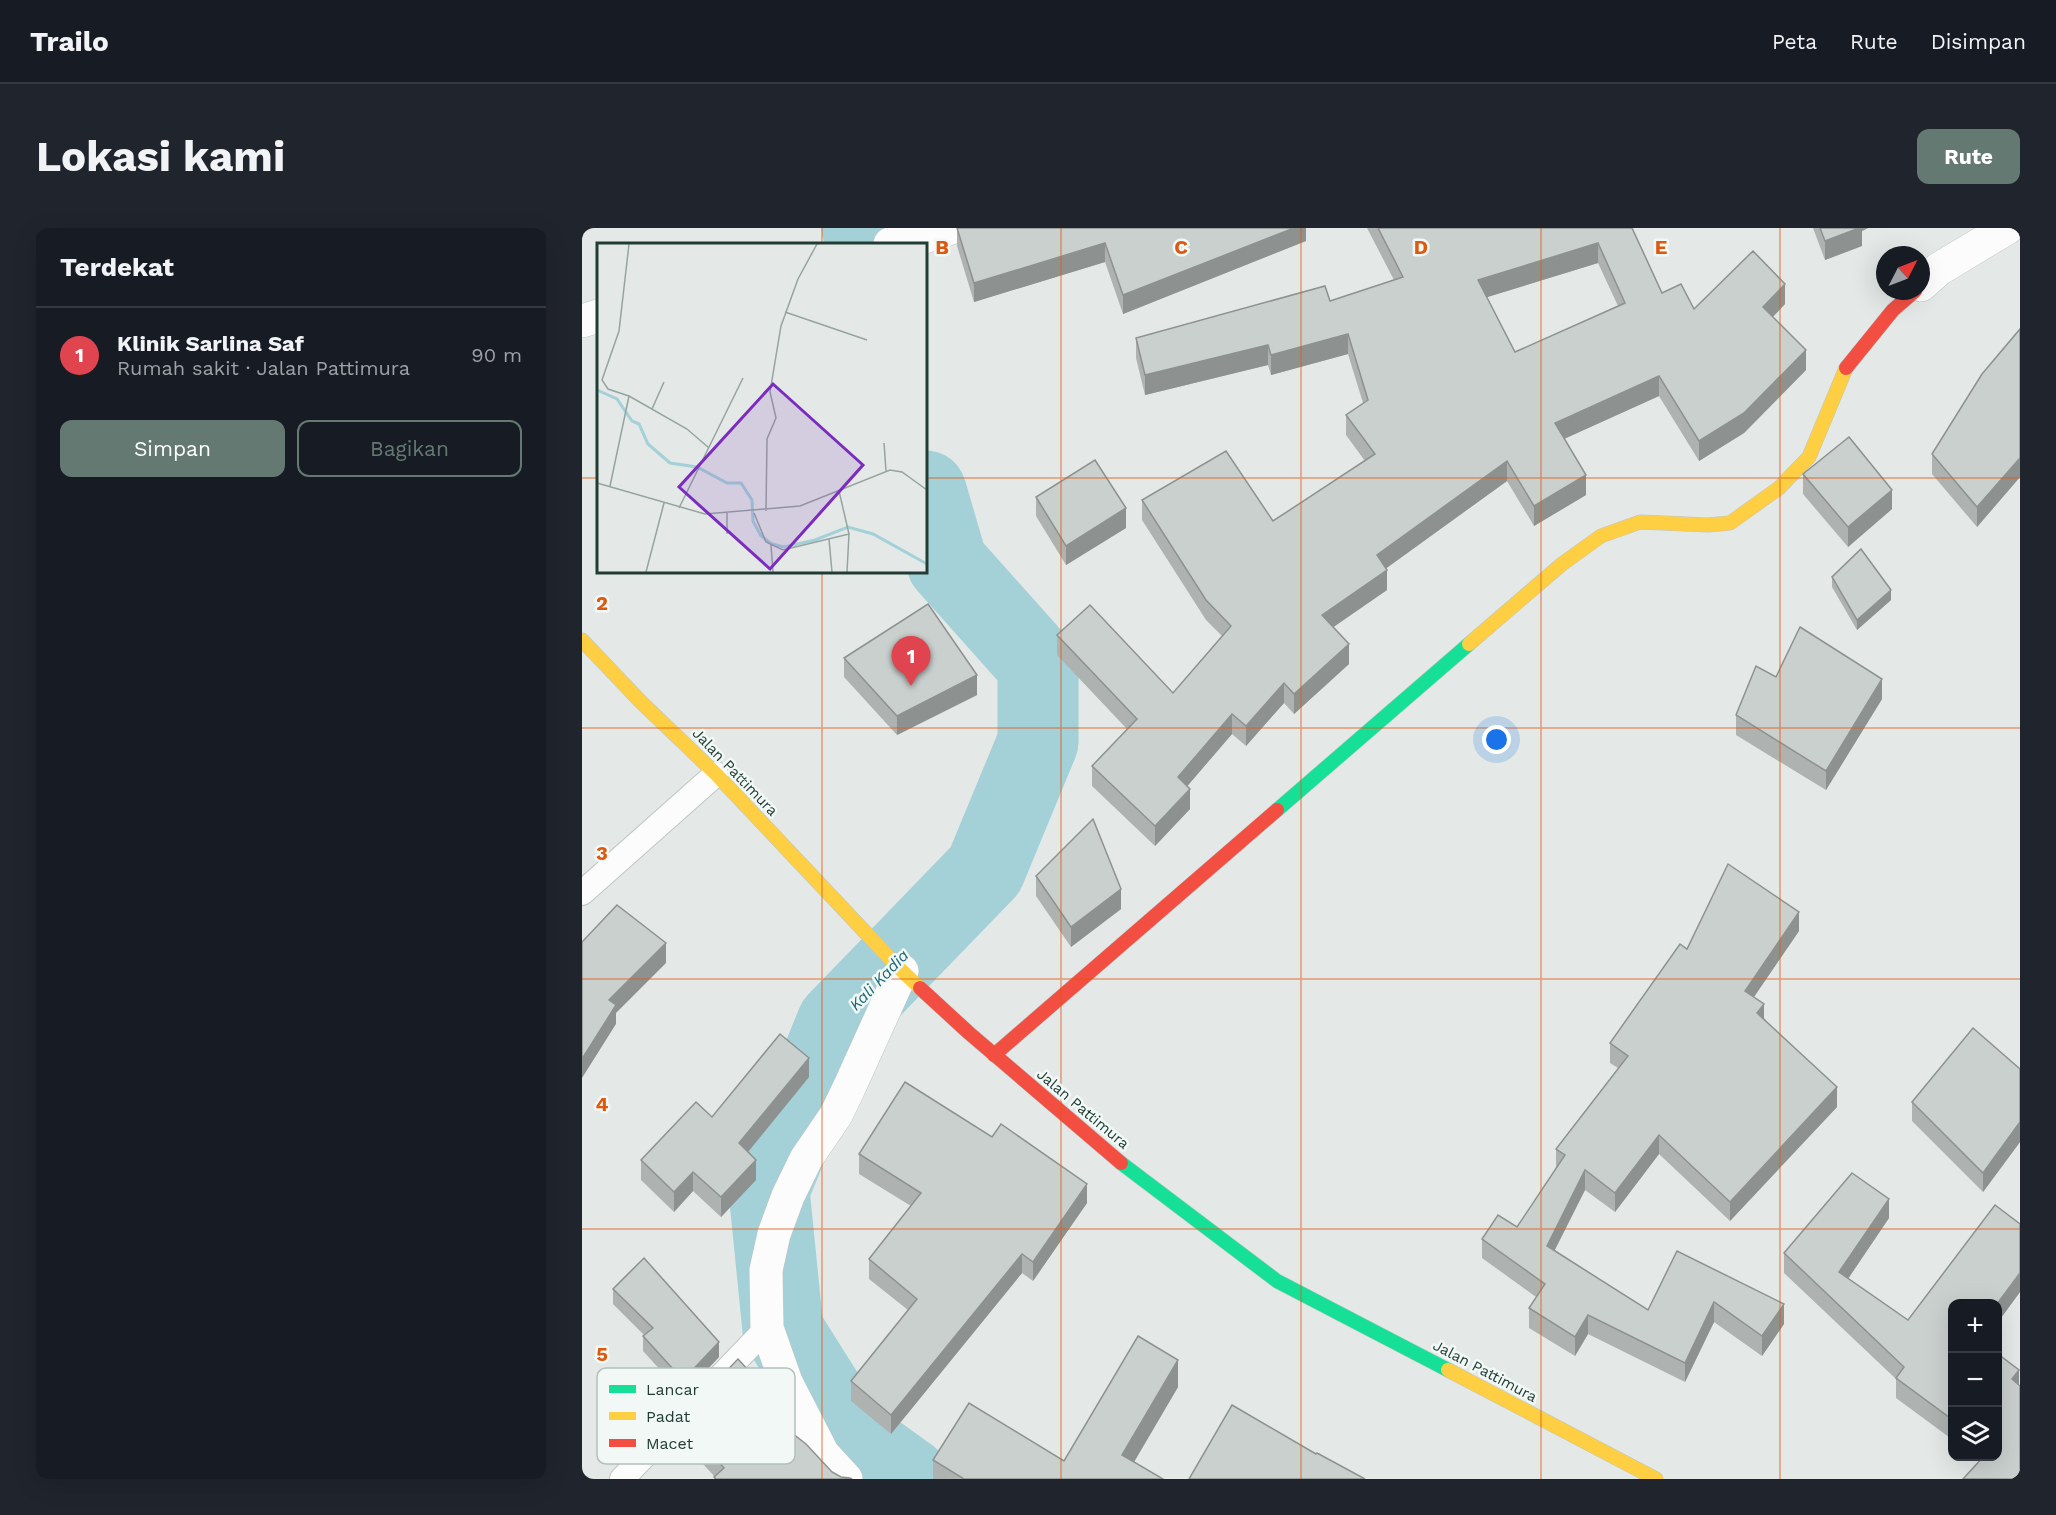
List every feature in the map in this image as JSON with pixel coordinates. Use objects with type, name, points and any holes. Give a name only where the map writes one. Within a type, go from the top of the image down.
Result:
[{"type":"main road","points":[[994,1055],[1351,744],[1562,564],[1601,536],[1640,522],[1708,525],[1730,523],[1779,488],[1809,457],[1848,364],[1893,310],[1905,300]]},
{"type":"main road","name":"Jalan Pattimura","points":[[582,640],[640,701],[716,774],[876,945],[969,1034],[1125,1167],[1277,1281],[1656,1479]]},
{"type":"street","points":[[905,242],[951,228]]},
{"type":"street","points":[[1930,277],[1939,269],[2007,228]]},
{"type":"street","points":[[582,321],[597,316]]},
{"type":"street","points":[[781,1368],[767,1328],[766,1270],[774,1234],[788,1196],[806,1159],[836,1115],[908,976]]},
{"type":"street","points":[[795,1399],[824,1454],[846,1479]]},
{"type":"lane","points":[[582,893],[716,774]]},
{"type":"lane","points":[[729,1368],[767,1328]]},
{"type":"lane","points":[[622,1479],[636,1464]]},
{"type":"building","points":[[957,228],[1294,228],[1123,295],[1105,243],[974,283]]},
{"type":"building","points":[[1378,228],[1632,228],[1662,293],[1681,284],[1694,309],[1753,251],[1785,284],[1763,307],[1806,350],[1744,413],[1699,441],[1659,376],[1555,423],[1586,475],[1534,506],[1507,461],[1377,555],[1387,570],[1322,615],[1349,644],[1294,694],[1284,683],[1246,726],[1232,714],[1178,777],[1190,789],[1155,826],[1092,766],[1137,719],[1057,635],[1090,605],[1173,693],[1231,626],[1206,600],[1142,500],[1226,451],[1273,521],[1375,454],[1346,415],[1368,400],[1348,334],[1271,355],[1268,345],[1145,375],[1136,338],[1325,286],[1330,301],[1403,277]],"holes":[[[1598,243],[1625,303],[1515,352],[1478,280]]]},
{"type":"building","points":[[1820,228],[1859,228],[1825,241]]},
{"type":"building","points":[[2020,329],[2020,458],[1977,507],[1932,454],[1982,374]]},
{"type":"building","points":[[1849,437],[1892,490],[1848,527],[1803,474]]},
{"type":"building","points":[[1095,460],[1126,508],[1066,546],[1036,497]]},
{"type":"building","points":[[1861,549],[1891,590],[1857,620],[1832,577]]},
{"type":"building","points":[[928,604],[977,675],[897,716],[844,658]]},
{"type":"building","points":[[1800,627],[1882,679],[1826,771],[1736,715],[1756,666],[1776,677]]},
{"type":"building","points":[[1093,819],[1121,889],[1071,927],[1036,876]]},
{"type":"building","points":[[1728,864],[1799,912],[1745,991],[1764,1004],[1757,1013],[1837,1087],[1730,1202],[1659,1135],[1615,1193],[1585,1170],[1547,1246],[1648,1310],[1677,1251],[1784,1304],[1762,1336],[1714,1302],[1685,1363],[1588,1315],[1575,1337],[1529,1308],[1545,1284],[1482,1239],[1498,1215],[1517,1227],[1565,1155],[1556,1149],[1628,1056],[1610,1043],[1680,944],[1687,949]]},
{"type":"building","points":[[617,905],[666,943],[609,1000],[616,1005],[582,1059],[582,942]]},
{"type":"building","points":[[1973,1028],[2020,1069],[2020,1122],[1983,1173],[1912,1102]]},
{"type":"building","points":[[780,1034],[809,1058],[739,1143],[756,1160],[721,1197],[693,1172],[674,1192],[641,1160],[696,1102],[712,1117]]},
{"type":"building","points":[[905,1082],[992,1137],[1001,1124],[1087,1184],[1033,1262],[1022,1254],[891,1415],[851,1381],[917,1299],[869,1259],[921,1193],[859,1154]]},
{"type":"building","points":[[1852,1173],[1889,1199],[1839,1272],[1908,1320],[1995,1205],[2020,1224],[2020,1273],[2001,1299],[1948,1299],[1948,1416],[1896,1378],[1904,1367],[1784,1253]]},
{"type":"building","points":[[644,1258],[719,1342],[694,1368],[672,1368],[643,1336],[653,1328],[613,1289]]},
{"type":"building","points":[[1138,1336],[1178,1360],[1122,1455],[1163,1479],[964,1479],[933,1460],[969,1403],[1064,1461]]},
{"type":"building","points":[[2002,1357],[2019,1370],[2012,1379],[2020,1386],[2020,1479],[1963,1479],[1979,1461],[2002,1461]]},
{"type":"building","points":[[738,1359],[746,1368],[729,1368]]},
{"type":"building","points":[[1232,1405],[1316,1454],[1365,1479],[1189,1479]]},
{"type":"building","points":[[795,1435],[832,1472],[852,1479],[716,1479],[714,1477],[724,1468],[720,1464],[795,1464]]},
{"type":"waterway","name":"Kali Kadia","points":[[862,228],[868,243]]},
{"type":"waterway","name":"Kali Kadia","points":[[910,1479],[849,1435],[783,1330],[769,1190],[837,1023],[985,870],[1038,742],[1038,665],[947,563],[927,494]]},
{"type":"traffic: fast","points":[[1277,810],[1469,644]]},
{"type":"traffic: fast","points":[[1121,1163],[1277,1281],[1448,1370]]},
{"type":"traffic: slow","points":[[1469,644],[1562,564],[1601,536],[1640,522],[1708,525],[1730,523],[1779,488],[1809,457],[1846,368]]},
{"type":"traffic: slow","points":[[582,640],[640,701],[716,774],[920,988]]},
{"type":"traffic: slow","points":[[1448,1370],[1656,1479]]},
{"type":"traffic: jam","points":[[1846,368],[1893,310],[1905,300]]},
{"type":"traffic: jam","points":[[994,1055],[1277,810]]},
{"type":"traffic: jam","points":[[920,988],[1121,1163]]},
{"type":"place","name":"Klinik Sarlina Saf","points":[[911,686]]}]
